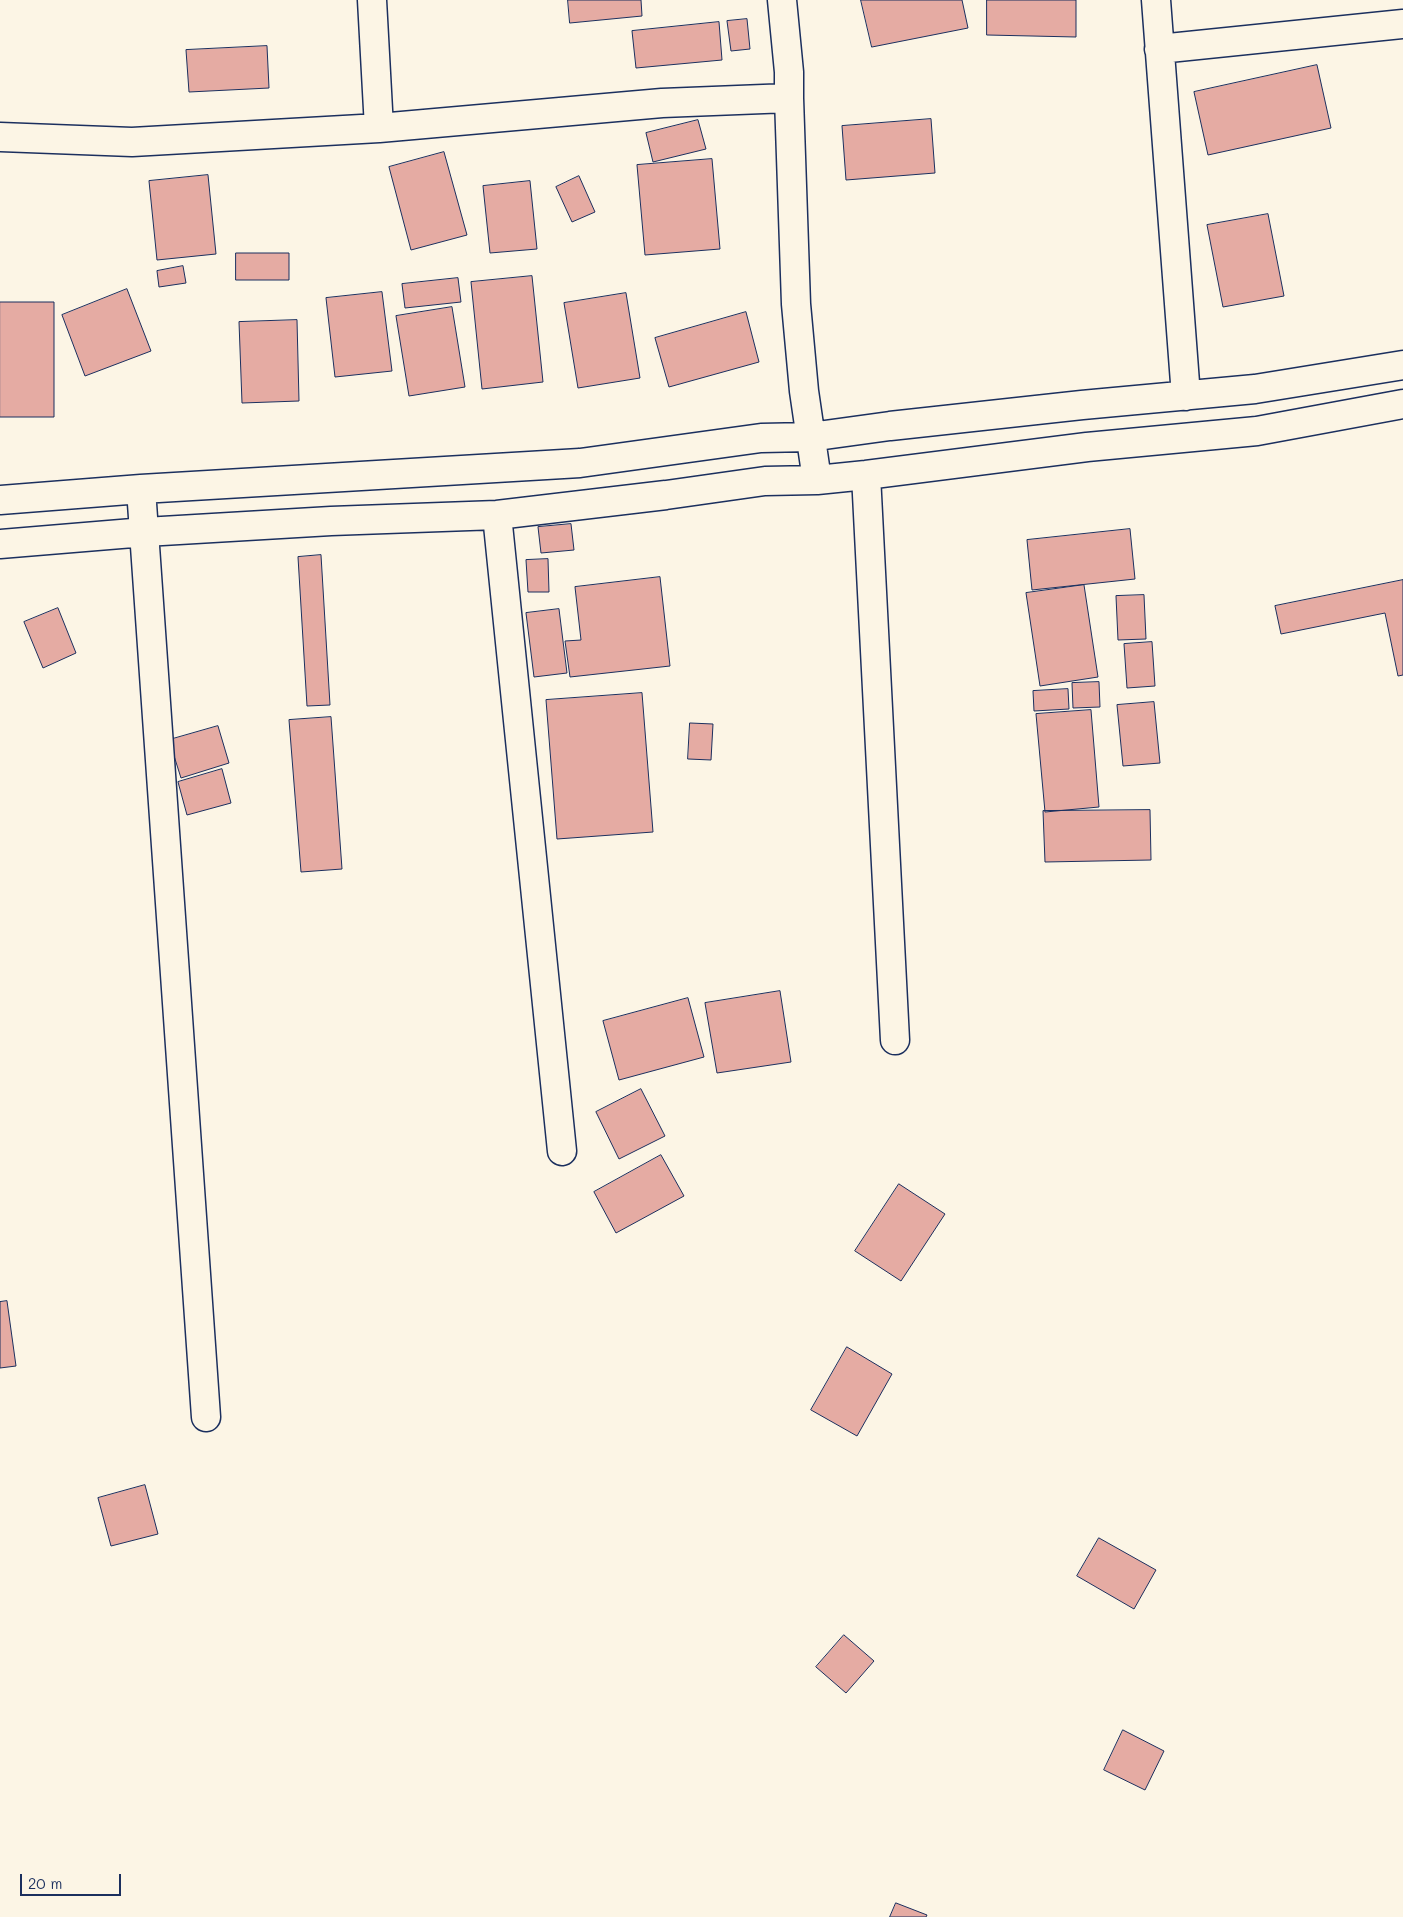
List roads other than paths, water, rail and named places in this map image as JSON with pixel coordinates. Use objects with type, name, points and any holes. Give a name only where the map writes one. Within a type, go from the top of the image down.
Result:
[{"type":"street","points":[[372,0],[379,128]]},
{"type":"street","points":[[782,0],[789,72],[796,304],[810,437],[817,480]]},
{"type":"street","points":[[1156,0],[1186,396]]},
{"type":"street","points":[[1159,49],[1403,24]]},
{"type":"street","points":[[0,138],[132,142],[379,128],[662,103],[789,98]]},
{"type":"street","points":[[0,500],[141,489],[580,463],[761,438],[810,437],[890,426],[1082,405],[1255,389],[1403,365]]},
{"type":"street","points":[[0,544],[145,532],[331,521],[497,515],[765,481],[817,480],[1087,448],[1257,431],[1403,404]]},
{"type":"street","points":[[866,475],[895,1040]]},
{"type":"street","points":[[141,489],[206,1417]]},
{"type":"street","points":[[497,515],[562,1151]]}]
